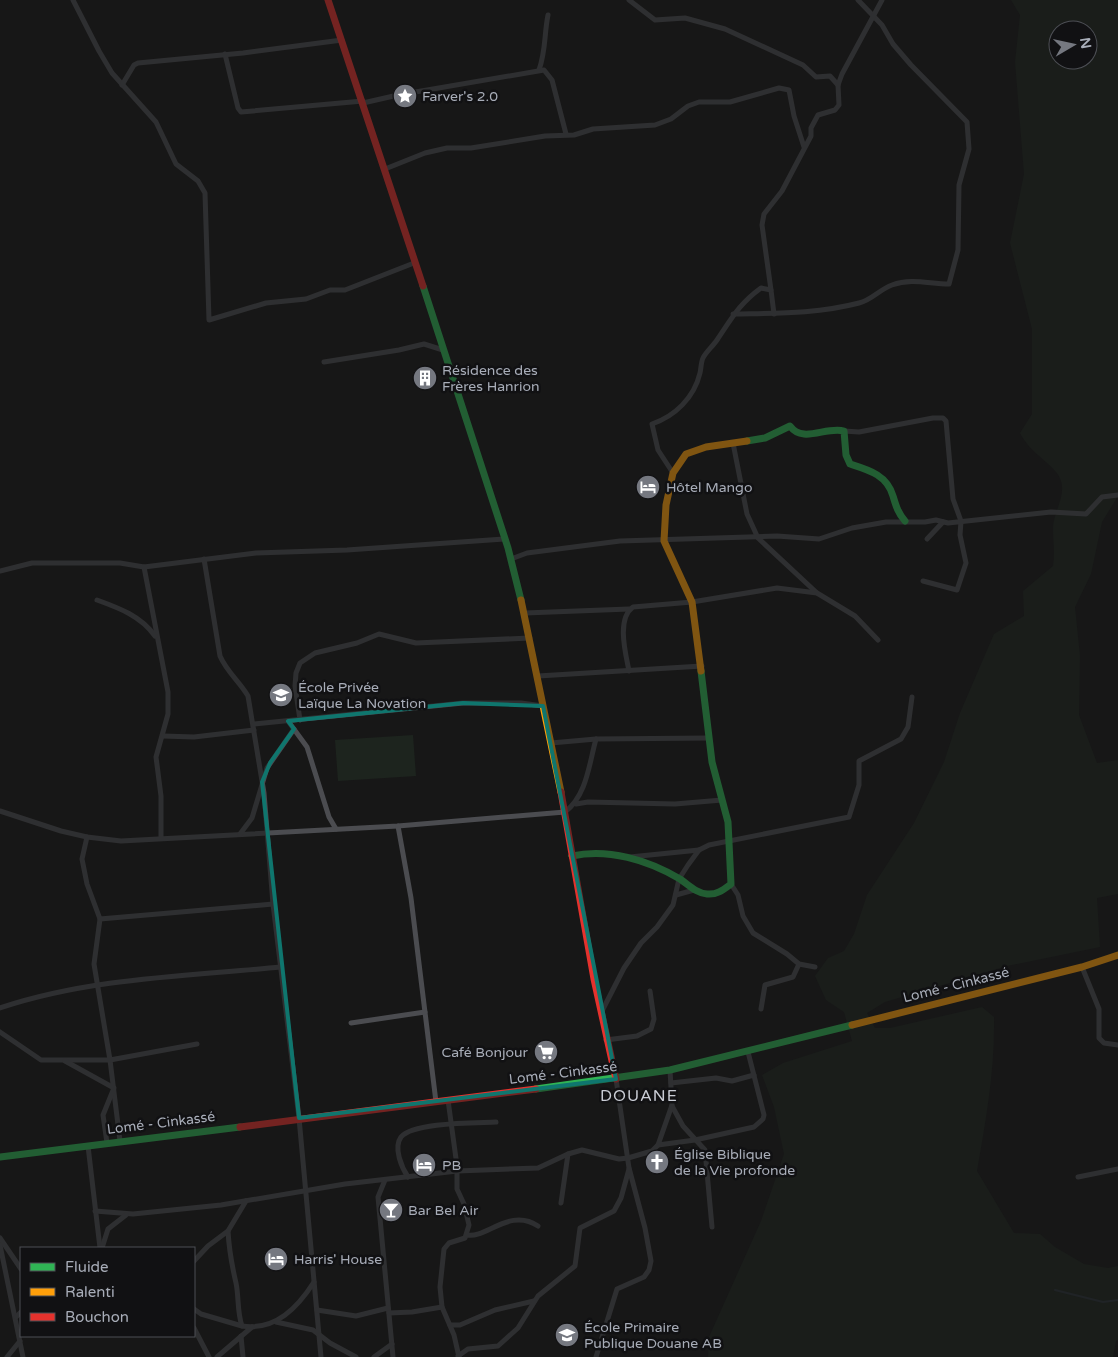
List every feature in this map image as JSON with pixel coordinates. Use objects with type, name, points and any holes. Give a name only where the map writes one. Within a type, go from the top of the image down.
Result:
[{"type":"main road","points":[[328,0],[385,169],[511,560],[525,613],[538,676],[565,812],[606,1040],[616,1079]]},
{"type":"main road","points":[[572,856],[591,852],[628,857],[679,879],[694,890],[706,894],[719,893],[732,884],[730,840],[720,783],[712,762],[702,666],[692,602],[664,541],[666,505],[673,473],[686,454],[706,447],[765,438],[786,426],[790,426],[795,434],[802,435],[836,429],[844,431],[846,455],[850,464],[871,470],[884,478],[892,490],[893,501],[899,516],[905,521]]},
{"type":"main road","name":"Lomé - Cinkassé","points":[[0,1157],[616,1079],[670,1070],[1082,967],[1118,955]]},
{"type":"street","points":[[73,0],[99,51],[122,85],[143,105],[156,122],[176,164],[198,181],[205,193],[209,320],[266,303],[306,299],[330,290],[345,290],[414,263]]},
{"type":"street","points":[[629,0],[655,20],[685,18],[725,29],[803,66],[815,77],[830,76],[838,85]]},
{"type":"street","points":[[733,314],[774,314],[859,303],[890,285],[910,281],[949,284],[952,278],[958,250],[960,185],[969,152],[967,122],[910,65],[888,38],[882,26],[866,11],[858,0]]},
{"type":"street","points":[[774,314],[762,225],[764,214],[782,191],[818,115],[835,110],[838,105],[838,85],[843,71],[882,0]]},
{"type":"street","points":[[866,11],[868,26]]},
{"type":"street","points":[[539,70],[546,50],[545,32],[548,15]]},
{"type":"street","points":[[122,85],[136,64],[342,40]]},
{"type":"street","points":[[225,54],[238,108],[241,112],[363,102],[547,70],[550,74],[566,134]]},
{"type":"street","points":[[385,169],[425,153],[447,148],[471,148],[566,134],[574,135],[593,129],[655,125],[670,119],[688,106],[699,102],[730,102],[779,88],[789,90],[804,147]]},
{"type":"street","points":[[673,473],[658,450],[652,424],[666,419],[680,409],[700,375],[703,358],[718,339],[733,314],[747,298],[761,288],[771,290]]},
{"type":"street","points":[[324,362],[424,344],[443,350]]},
{"type":"street","points":[[844,431],[859,432],[924,419],[943,418],[948,432],[954,499],[961,521],[960,535],[966,563],[959,589],[923,582]]},
{"type":"street","points":[[733,443],[747,514],[758,538],[817,593],[855,616],[878,640]]},
{"type":"street","points":[[511,560],[527,553],[620,541],[777,536],[819,539],[852,528],[905,521],[961,521],[1051,512],[1086,514],[1102,497],[1118,495]]},
{"type":"street","points":[[927,539],[944,522]]},
{"type":"street","points":[[0,571],[32,564],[120,563],[144,567],[300,550],[347,550],[504,538]]},
{"type":"street","points":[[204,559],[220,656],[226,670],[241,684],[248,696],[254,727],[262,782],[273,904],[299,1118],[321,1357]]},
{"type":"street","points":[[144,567],[167,687],[168,714],[156,757],[161,796],[162,838]]},
{"type":"street","points":[[525,613],[629,609],[644,605],[692,602],[777,588],[817,593]]},
{"type":"street","points":[[97,600],[125,610],[156,636]]},
{"type":"street","points":[[629,609],[622,636],[630,671]]},
{"type":"street","points":[[300,720],[296,673],[300,663],[315,653],[357,643],[379,634],[416,643],[530,638]]},
{"type":"street","points":[[538,676],[702,666]]},
{"type":"street","points":[[628,857],[699,850],[709,845],[730,840],[849,817],[858,785],[858,760],[901,739],[908,727],[912,697]]},
{"type":"street","points":[[163,736],[194,737],[288,721],[463,703],[521,703],[543,706]]},
{"type":"street","points":[[288,721],[307,747],[329,817],[336,829]]},
{"type":"street","points":[[240,834],[252,818],[262,782],[270,763],[294,729]]},
{"type":"street","points":[[576,804],[596,738]]},
{"type":"street","points":[[550,743],[596,738],[709,738]]},
{"type":"street","points":[[0,811],[61,831],[87,837],[121,841],[398,826],[565,812],[576,804],[588,802],[675,804],[722,800]]},
{"type":"street","points":[[398,826],[407,867],[436,1102]]},
{"type":"street","points":[[87,837],[82,859],[87,884],[100,919],[94,964],[110,1060],[120,1141]]},
{"type":"street","points":[[601,1013],[624,968],[644,938],[657,927],[673,905],[679,879],[699,850]]},
{"type":"street","points":[[732,884],[750,929],[799,964],[814,968]]},
{"type":"street","points":[[676,895],[694,890]]},
{"type":"street","points":[[100,919],[273,904]]},
{"type":"street","points":[[761,1009],[765,985],[793,977],[799,964]]},
{"type":"street","points":[[0,1008],[34,997],[98,986],[281,967]]},
{"type":"street","points":[[1082,967],[1099,1009],[1099,1038],[1104,1044],[1118,1045]]},
{"type":"street","points":[[606,1040],[637,1036],[651,1029],[654,1018],[650,991]]},
{"type":"street","points":[[350,1023],[425,1012]]},
{"type":"street","points":[[0,1032],[41,1060],[110,1060],[198,1044]]},
{"type":"street","points":[[658,1145],[695,1140],[754,1127],[760,1123],[764,1115],[748,1052]]},
{"type":"street","points":[[65,1061],[114,1088]]},
{"type":"street","points":[[670,1070],[672,1105],[678,1120],[705,1150],[712,1227]]},
{"type":"street","points":[[671,1083],[716,1078],[732,1081],[754,1075]]},
{"type":"street","points":[[596,1357],[617,1289],[644,1277],[650,1266],[645,1228],[629,1168],[616,1079]]},
{"type":"street","points":[[107,1143],[103,1115],[114,1088]]},
{"type":"street","points":[[448,1100],[457,1171],[457,1189],[467,1212],[467,1235]]},
{"type":"street","points":[[95,1211],[127,1214],[246,1201],[345,1184],[457,1171],[538,1168],[568,1154],[582,1150],[619,1159],[628,1158],[652,1151],[658,1145],[672,1105]]},
{"type":"street","points":[[408,1178],[400,1158],[398,1144],[400,1138],[408,1132],[451,1124],[496,1122]]},
{"type":"street","points":[[88,1146],[101,1247]]},
{"type":"street","points":[[561,1203],[568,1154]]},
{"type":"street","points":[[538,1226],[526,1221],[504,1222],[474,1236],[467,1235],[449,1244],[444,1249],[440,1287],[442,1307],[450,1325],[458,1357],[468,1349],[498,1346],[518,1328],[534,1301],[575,1266],[580,1228],[614,1211],[621,1198],[629,1168]]},
{"type":"street","points":[[1078,1177],[1118,1169]]},
{"type":"street","points":[[386,1180],[378,1197],[393,1357]]},
{"type":"street","points":[[195,1260],[208,1246],[228,1231],[246,1201]]},
{"type":"street","points":[[101,1247],[108,1229],[127,1214]]},
{"type":"street","points":[[228,1231],[242,1326]]},
{"type":"street","points":[[0,1238],[20,1268]]},
{"type":"street","points":[[0,1245],[5,1278],[16,1317],[23,1357]]},
{"type":"street","points":[[195,1310],[201,1314],[242,1326],[275,1322],[297,1307],[314,1282]]},
{"type":"street","points":[[450,1325],[460,1325],[494,1310],[534,1301]]},
{"type":"street","points":[[317,1310],[356,1316],[389,1311],[412,1312],[442,1307]]},
{"type":"street","points":[[16,1317],[20,1313]]},
{"type":"street","points":[[275,1322],[308,1328],[356,1357]]},
{"type":"street","points":[[217,1357],[253,1326]]},
{"type":"street","points":[[195,1330],[209,1357]]},
{"type":"street","points":[[242,1336],[240,1343],[243,1357]]},
{"type":"street","points":[[7,1357],[20,1341]]},
{"type":"street","points":[[374,1357],[392,1344]]},
{"type":"highlighted area","points":[[463,703],[543,706],[616,1079],[299,1118],[262,782],[270,763],[294,729],[288,721]]},
{"type":"shaded area","points":[[1011,0],[1118,0],[1118,496],[1102,522],[1091,574],[1075,607],[1080,656],[1079,715],[1097,763],[1118,760],[1118,894],[1097,898],[1100,947],[1007,966],[885,1002],[867,1013],[875,1028],[890,1028],[982,1007],[994,1017],[987,1113],[977,1171],[1014,1233],[1040,1234],[1055,1247],[1084,1264],[1108,1268],[1118,1266],[1118,1340],[1116,1341],[1113,1357],[708,1357],[709,1337],[761,1221],[784,1154],[774,1107],[762,1075],[783,1063],[852,1041],[844,1012],[826,1000],[815,976],[828,958],[844,951],[854,934],[867,895],[914,823],[944,762],[960,713],[994,634],[1024,616],[1023,591],[1053,566],[1053,527],[1062,493],[1062,486],[1056,472],[1032,450],[1020,433],[1032,414],[1032,329],[1010,243],[1024,174],[1015,62],[1020,15]]},
{"type":"shaded area","points":[[413,735],[416,776],[338,781],[335,740]]},
{"type":"waterway","points":[[1055,1290],[1103,1302],[1118,1300]]},
{"type":"traffic: fast","points":[[423,286],[508,548],[521,600]]},
{"type":"traffic: fast","points":[[747,441],[765,438],[790,426],[801,434],[844,431],[846,455],[850,464],[870,471],[882,478],[890,489],[896,506],[905,521]]},
{"type":"traffic: fast","points":[[572,856],[600,854],[627,857],[668,872],[703,893],[717,893],[731,884],[728,822],[712,762],[701,671]]},
{"type":"traffic: fast","points":[[536,1089],[670,1070],[852,1025]]},
{"type":"traffic: fast","points":[[0,1157],[240,1127]]},
{"type":"traffic: slow","points":[[701,671],[692,602],[664,541],[666,505],[673,473],[686,454],[706,447],[747,441]]},
{"type":"traffic: slow","points":[[521,600],[561,792]]},
{"type":"traffic: slow","points":[[852,1025],[1082,967],[1118,955]]},
{"type":"traffic: jam","points":[[328,0],[423,286]]},
{"type":"traffic: jam","points":[[561,792],[594,979],[616,1079]]},
{"type":"traffic: jam","points":[[240,1127],[536,1089]]},
{"type":"place","name":"Farver's 2.0","points":[[405,96]]},
{"type":"place","name":"Résidence des Frères Hanrion","points":[[425,378]]},
{"type":"place","name":"Hôtel Mango","points":[[648,487]]},
{"type":"place","name":"École Privée Laïque La Novation","points":[[281,695]]},
{"type":"place","name":"Café Bonjour","points":[[546,1052]]},
{"type":"place","name":"Église Biblique de la Vie profonde","points":[[657,1162]]},
{"type":"place","name":"PB","points":[[424,1165]]},
{"type":"place","name":"Bar Bel Air","points":[[391,1210]]},
{"type":"place","name":"Harris' House","points":[[276,1259]]},
{"type":"place","name":"École Primaire Publique Douane AB","points":[[567,1335]]},
{"type":"district","name":"DOUANE","points":[[639,1096]]}]
